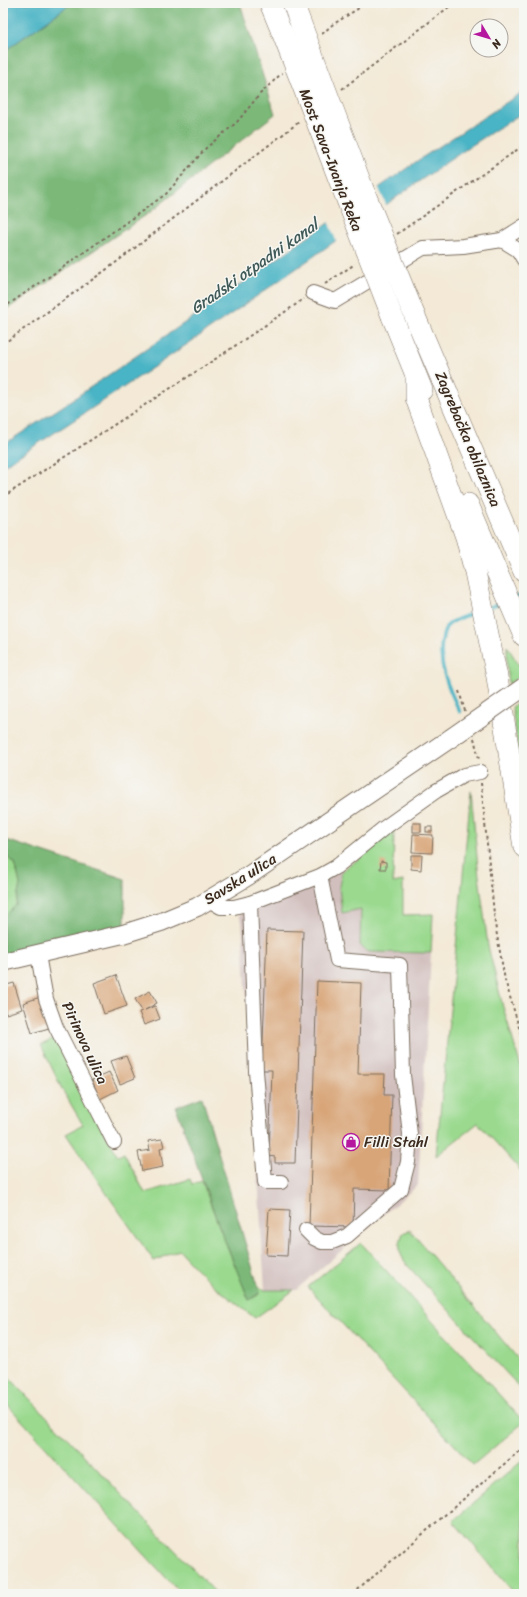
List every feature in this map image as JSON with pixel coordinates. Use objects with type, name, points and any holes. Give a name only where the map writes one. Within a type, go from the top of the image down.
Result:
[{"type":"highway","name":"Most Sava-Ivanja Reka","points":[[270,3],[392,316]]},
{"type":"highway","name":"Most Sava-Ivanja Reka","points":[[293,3],[363,189],[411,307]]},
{"type":"highway","name":"Zagrebačka obilaznica","points":[[411,307],[520,563]]},
{"type":"highway","name":"Zagrebačka obilaznica","points":[[392,316],[524,636]]},
{"type":"highway","points":[[416,376],[416,398],[466,537],[475,572],[491,650],[524,846]]},
{"type":"main road","name":"Savska ulica","points":[[3,962],[123,934],[178,916],[209,900],[254,872],[524,687]]},
{"type":"street","points":[[313,293],[334,301],[423,248],[463,246],[502,240],[524,226]]},
{"type":"street","points":[[502,240],[518,250],[524,260]]},
{"type":"street","points":[[209,900],[221,907],[234,907],[250,904],[320,876],[336,867],[384,828],[436,791],[464,775],[480,772]]},
{"type":"street","points":[[306,1230],[314,1238],[322,1242],[332,1242],[347,1236],[401,1189],[408,1162],[410,1134],[403,1075],[400,965],[337,960],[320,876]]},
{"type":"street","points":[[250,904],[256,1071],[265,1182],[281,1182]]},
{"type":"street","name":"Pirinova ulica","points":[[38,955],[46,999],[56,1027],[114,1142]]},
{"type":"path","points":[[321,35],[332,25],[367,3]]},
{"type":"path","points":[[340,91],[454,3]]},
{"type":"path","points":[[3,308],[166,194],[206,148],[237,122],[260,94],[282,72]]},
{"type":"path","points":[[3,344],[114,264],[302,120]]},
{"type":"path","points":[[395,236],[524,145]]},
{"type":"path","points":[[3,497],[220,356],[357,262]]},
{"type":"path","points":[[459,691],[466,713]]},
{"type":"path","points":[[473,734],[477,749],[480,772],[495,924],[505,980],[524,1044]]},
{"type":"path","points":[[353,1594],[524,1447]]},
{"type":"shaded area","points":[[342,871],[339,887],[342,913],[361,908],[360,944],[364,949],[369,952],[431,953],[418,1185],[297,1290],[265,1290],[242,921],[239,915],[274,898]]},
{"type":"green space","points":[[72,3],[240,3],[275,114],[149,213],[3,312],[3,52]]},
{"type":"green space","points":[[507,646],[524,673],[509,684],[507,667]]},
{"type":"green space","points":[[524,698],[524,797],[512,707]]},
{"type":"green space","points":[[471,791],[478,868],[488,946],[503,1007],[524,1077],[524,1174],[478,1123],[436,1156]]},
{"type":"green space","points":[[394,827],[393,883],[403,881],[403,915],[433,914],[431,953],[369,952],[360,945],[361,909],[342,913],[339,887],[342,871],[364,855]]},
{"type":"green space","points":[[3,839],[125,879],[125,929],[3,955],[3,918],[16,905],[20,884],[15,863],[3,854]]},
{"type":"green space","points":[[3,854],[15,863],[20,884],[16,905],[3,918]]},
{"type":"green space","points":[[58,1037],[95,1115],[118,1156],[124,1153],[145,1193],[190,1179],[192,1184],[202,1181],[249,1300],[260,1294],[259,1287],[265,1290],[294,1290],[255,1318],[215,1286],[179,1250],[154,1261],[66,1134],[83,1125],[62,1089],[41,1045]]},
{"type":"green space","points":[[202,1097],[260,1293],[249,1300],[219,1226],[176,1107]]},
{"type":"green space","points":[[410,1230],[524,1366],[524,1392],[405,1262],[400,1251],[400,1243],[403,1233]]},
{"type":"green space","points":[[361,1243],[524,1422],[473,1465],[308,1287]]},
{"type":"green space","points":[[3,1371],[217,1594],[181,1594],[3,1400]]},
{"type":"green space","points":[[524,1459],[524,1594],[515,1594],[453,1521]]},
{"type":"water","points":[[3,3],[72,3],[3,52]]},
{"type":"water","points":[[524,91],[524,112],[442,165],[272,286],[158,364],[3,466],[3,445],[202,311],[420,159]]},
{"type":"pier","points":[[378,186],[387,207],[337,243],[328,221]]},
{"type":"building","points":[[413,823],[421,823],[421,832],[413,832]]},
{"type":"building","points":[[426,827],[432,827],[432,832],[426,832]]},
{"type":"building","points":[[413,834],[433,835],[432,853],[412,852]]},
{"type":"building","points":[[411,855],[422,855],[421,870],[411,869]]},
{"type":"building","points":[[381,861],[386,862],[386,869],[380,869]]},
{"type":"building","points":[[267,930],[303,931],[295,1163],[275,1163],[275,1157],[269,1156],[272,1070],[262,1070]]},
{"type":"building","points":[[116,975],[127,1006],[104,1014],[94,983]]},
{"type":"building","name":"Filli Stahl","points":[[317,981],[361,983],[358,1074],[385,1074],[384,1095],[392,1095],[389,1190],[354,1189],[353,1227],[309,1226]]},
{"type":"building","points":[[14,983],[22,1009],[6,1014],[3,1003],[3,986]]},
{"type":"building","points":[[150,991],[157,1003],[145,1010],[155,1006],[160,1019],[144,1025],[139,1012],[142,1011],[135,999]]},
{"type":"building","points":[[40,997],[49,1028],[32,1033],[23,1003]]},
{"type":"building","points":[[126,1056],[135,1078],[120,1084],[111,1061]]},
{"type":"building","points":[[109,1072],[118,1090],[100,1099],[92,1080]]},
{"type":"building","points":[[162,1139],[164,1147],[160,1148],[163,1167],[142,1171],[138,1152],[150,1150],[148,1141]]},
{"type":"building","points":[[269,1209],[290,1210],[287,1256],[266,1255]]},
{"type":"waterway","points":[[514,598],[524,594]]},
{"type":"waterway","points":[[490,607],[502,602]]},
{"type":"waterway","points":[[460,712],[448,685],[442,665],[441,646],[446,627],[449,624],[476,612]]},
{"type":"place","name":"Filli Stahl","points":[[351,1142]]},
{"type":"water label","name":"Gradski otpadni kanal","points":[[254,266]]}]
